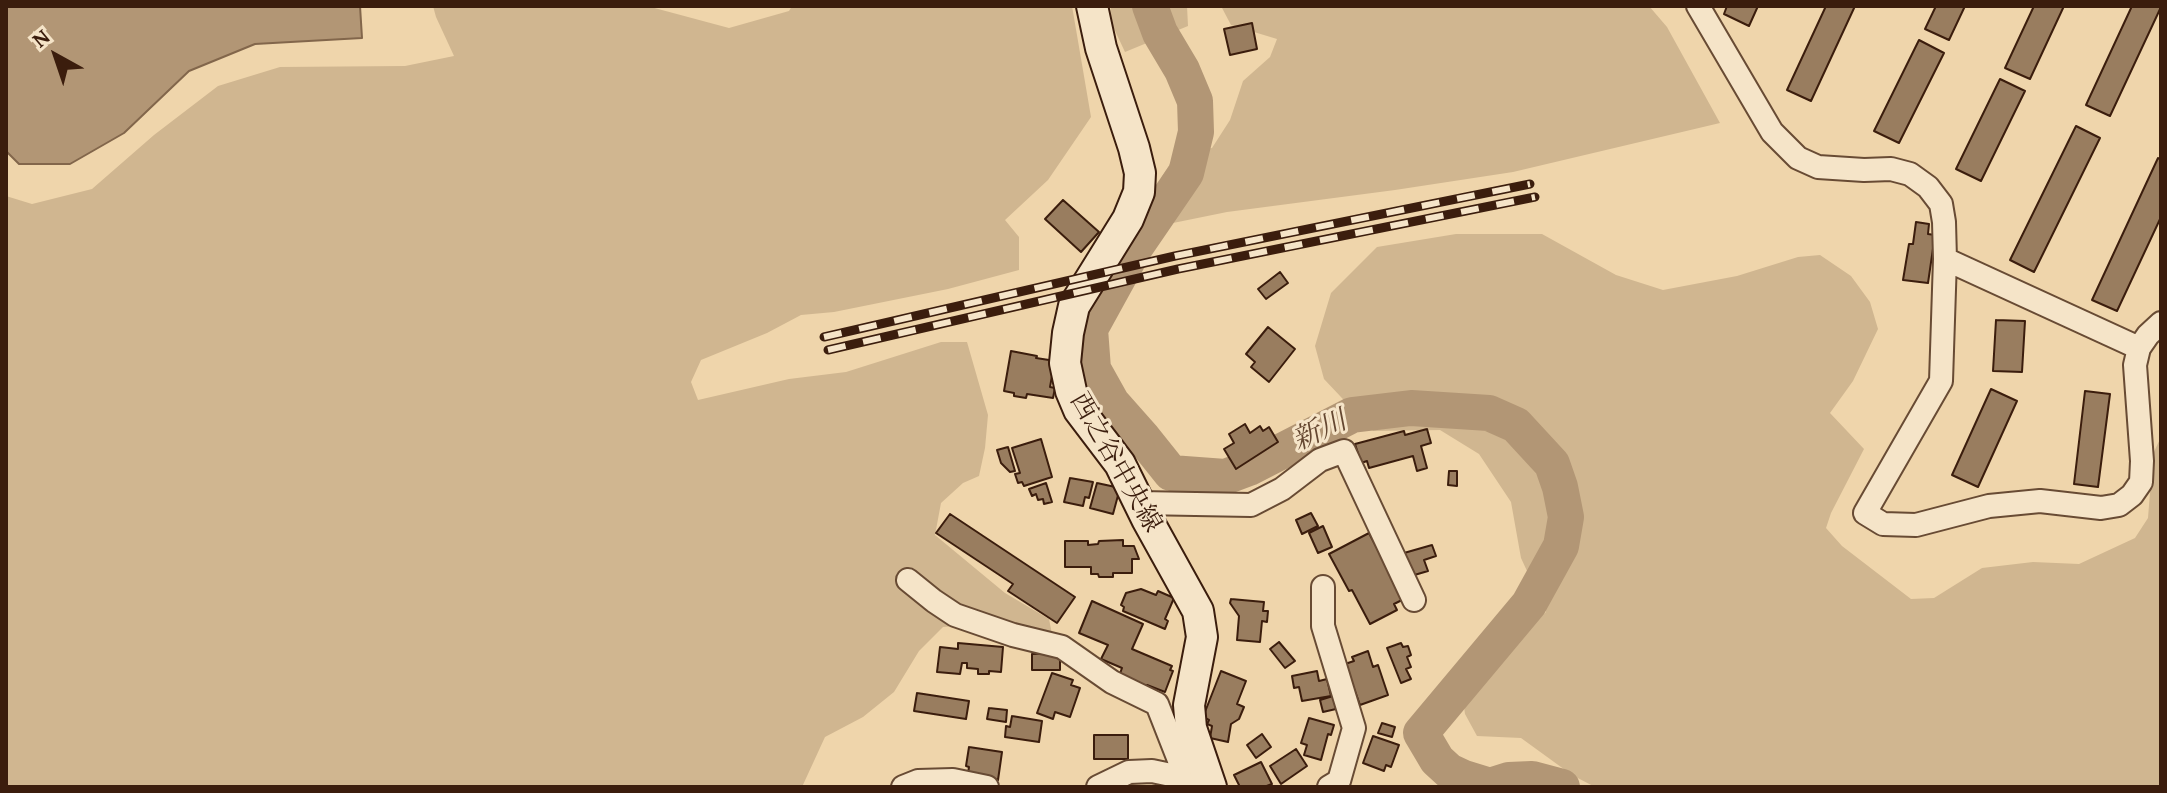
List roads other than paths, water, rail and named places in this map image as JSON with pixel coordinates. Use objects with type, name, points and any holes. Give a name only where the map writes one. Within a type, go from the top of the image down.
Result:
[{"type":"street","name":"西之谷中央線","points":[[1092,6],[1101,48],[1134,148],[1140,173],[1139,192],[1128,219],[1074,306],[1065,363],[1079,410],[1120,464],[1198,611],[1202,637],[1189,705],[1196,786]]},
{"type":"street","points":[[1698,6],[1772,132],[1798,158],[1818,167],[1891,169],[1910,174],[1928,187],[1941,204],[1945,259],[1941,381],[1865,513],[1883,524],[1916,525],[2002,504],[2040,501],[2101,508],[2119,505],[2132,495],[2141,482],[2135,365],[2139,348],[2161,323]]},
{"type":"street","points":[[1945,259],[2139,348]]},
{"type":"street","points":[[1140,503],[1251,505],[1282,489],[1320,460],[1344,451],[1414,600]]},
{"type":"street","points":[[908,580],[955,615],[1013,635],[1062,647],[1112,682],[1157,704],[1196,786]]},
{"type":"street","points":[[1323,587],[1323,626],[1354,728],[1339,781],[1329,787]]},
{"type":"street","points":[[1098,787],[1129,772],[1152,771],[1196,786]]},
{"type":"street","points":[[903,787],[918,781],[953,780],[987,787]]},
{"type":"waterway","name":"新川","points":[[1150,6],[1160,33],[1182,70],[1195,101],[1196,132],[1186,173],[1134,249],[1090,329],[1093,369],[1112,403],[1171,473],[1225,477],[1249,468],[1352,415],[1411,408],[1489,413],[1516,425],[1552,464],[1566,517],[1561,546],[1529,604],[1421,733],[1437,760],[1449,771],[1464,778],[1490,786],[1509,780],[1532,779],[1562,787]]},
{"type":"railway","points":[[824,337],[1175,256],[1530,184]]},
{"type":"railway","points":[[828,350],[1178,269],[1535,197]]}]
